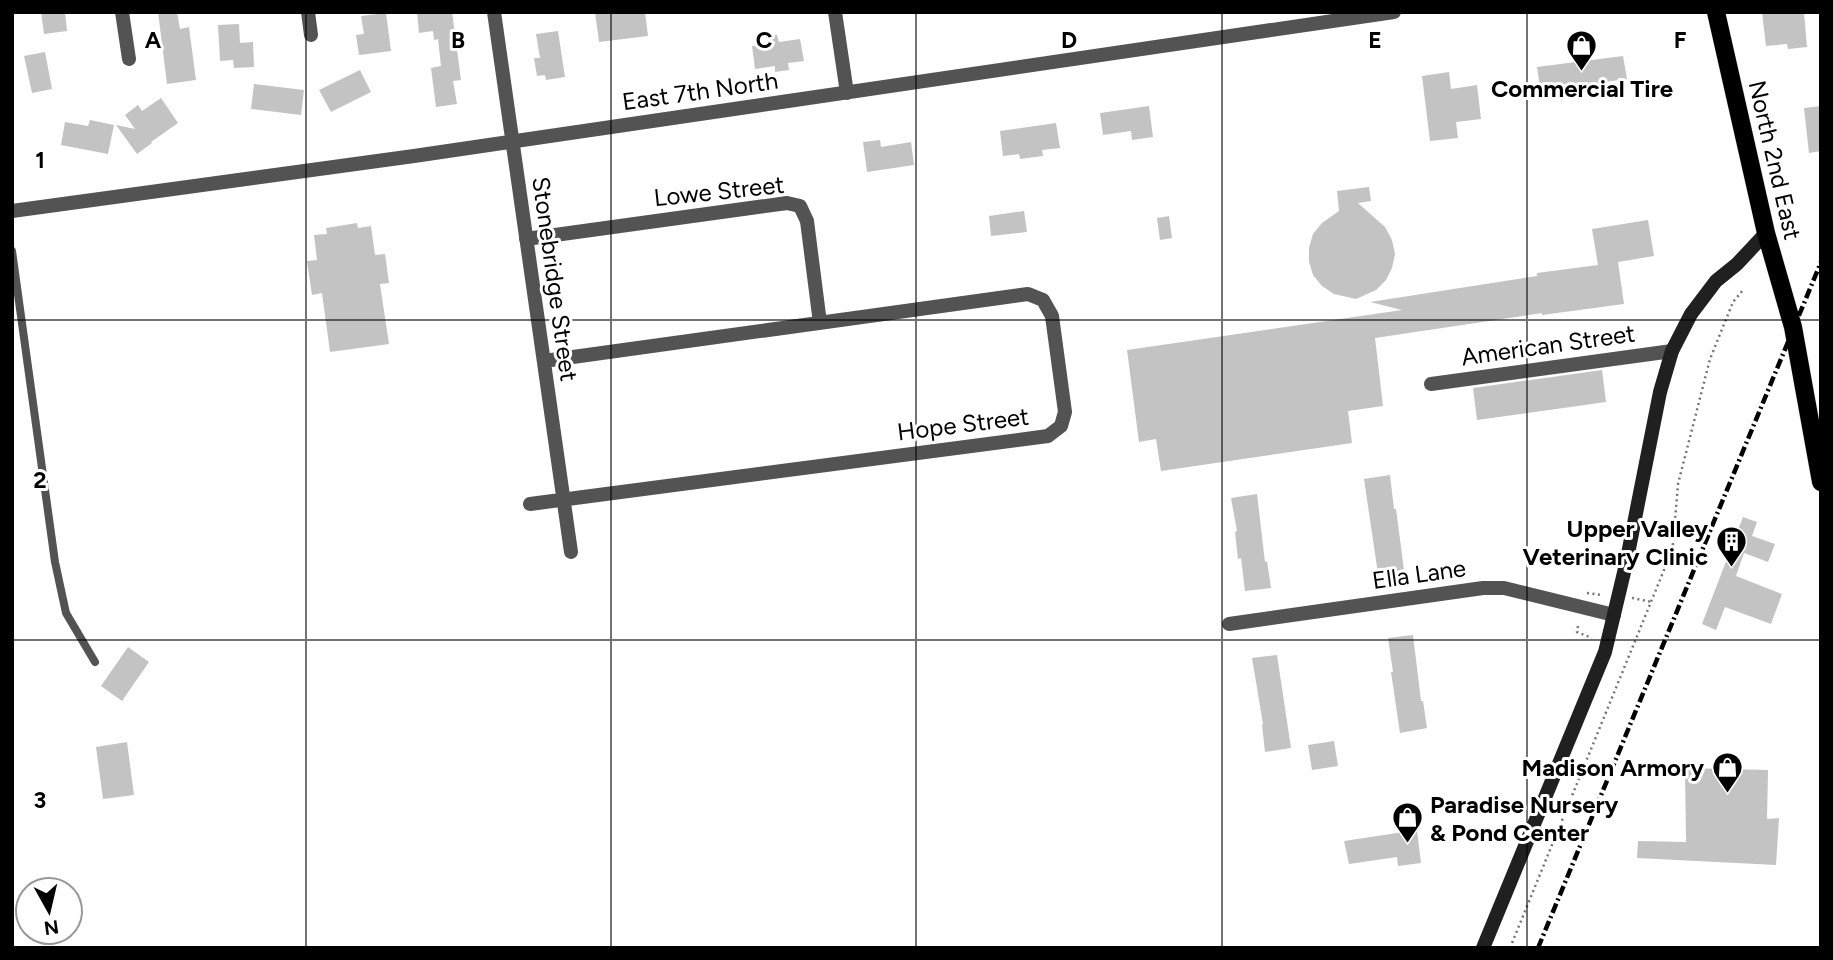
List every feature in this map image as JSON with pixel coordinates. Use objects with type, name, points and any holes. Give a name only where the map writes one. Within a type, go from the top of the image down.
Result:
[{"type":"main road","name":"North 2nd East","points":[[1716,12],[1766,233],[1793,327],[1821,482]]},
{"type":"main road","points":[[1483,948],[1605,652],[1626,564],[1660,392],[1672,351],[1691,314],[1716,281],[1737,264],[1766,233]]},
{"type":"street","points":[[122,12],[129,59]]},
{"type":"street","points":[[308,12],[311,35]]},
{"type":"street","name":"Stonebridge Street","points":[[494,12],[572,552]]},
{"type":"street","points":[[835,12],[848,93]]},
{"type":"street","name":"East 7th North","points":[[12,211],[512,142],[1394,12]]},
{"type":"street","name":"Lowe Street","points":[[526,239],[788,202],[800,206],[807,221],[820,323]]},
{"type":"street","name":"Hope Street","points":[[530,504],[1048,436],[1061,426],[1065,412],[1052,316],[1043,300],[1028,294],[544,361]]},
{"type":"street","name":"American Street","points":[[1431,384],[1672,351]]},
{"type":"street","name":"Ella Lane","points":[[1229,624],[1483,588],[1504,588],[1614,615]]},
{"type":"lane","points":[[12,251],[61,595],[66,614],[95,662]]},
{"type":"path","points":[[1510,948],[1673,544],[1678,484],[1710,359],[1733,302],[1743,290]]},
{"type":"path","points":[[1587,592],[1602,595]]},
{"type":"path","points":[[1632,598],[1652,601]]},
{"type":"path","points":[[1578,626],[1577,632],[1592,638]]},
{"type":"path","points":[[1624,649],[1630,651]]},
{"type":"building","points":[[41,12],[65,12],[67,31],[44,34]]},
{"type":"building","points":[[158,12],[177,12],[180,29],[189,27],[196,80],[167,84]]},
{"type":"building","points":[[417,12],[452,12],[461,80],[453,81],[457,104],[436,107],[431,68],[441,66],[438,39],[434,40],[433,31],[419,33]]},
{"type":"building","points":[[595,12],[645,12],[648,36],[599,42]]},
{"type":"building","points":[[1762,12],[1804,12],[1807,47],[1788,49],[1787,44],[1766,46]]},
{"type":"building","points":[[386,13],[391,51],[359,55],[356,35],[364,34],[361,16]]},
{"type":"building","points":[[239,24],[240,43],[253,42],[254,67],[234,68],[233,60],[220,61],[218,25]]},
{"type":"building","points":[[558,31],[565,77],[546,80],[545,75],[537,76],[534,58],[540,58],[536,34]]},
{"type":"building","points":[[777,35],[779,42],[800,39],[804,61],[788,63],[789,70],[775,72],[775,66],[755,69],[752,46],[768,44],[767,36]]},
{"type":"building","points":[[45,52],[52,89],[32,93],[24,56]]},
{"type":"building","name":"Commercial Tire","points":[[1623,56],[1627,79],[1582,85],[1583,94],[1542,100],[1537,67]]},
{"type":"building","points":[[360,70],[371,92],[331,112],[319,90]]},
{"type":"building","points":[[1449,72],[1451,89],[1477,85],[1481,119],[1456,122],[1458,138],[1430,141],[1422,76]]},
{"type":"building","points":[[254,84],[304,90],[301,115],[251,109]]},
{"type":"building","points":[[161,98],[178,123],[137,154],[116,125],[135,129],[125,115],[138,105],[142,111]]},
{"type":"building","points":[[1149,106],[1153,137],[1132,140],[1131,131],[1103,135],[1100,113]]},
{"type":"building","points":[[1821,106],[1821,151],[1809,153],[1804,108]]},
{"type":"building","points":[[90,120],[114,125],[108,154],[61,145],[65,122],[88,126]]},
{"type":"building","points":[[1056,123],[1060,148],[1042,150],[1043,156],[1020,159],[1019,154],[1003,156],[1000,131]]},
{"type":"building","points":[[880,140],[881,147],[911,142],[914,165],[867,172],[863,142]]},
{"type":"building","points":[[1369,187],[1371,201],[1358,203],[1385,227],[1395,254],[1386,280],[1376,290],[1356,299],[1334,294],[1322,286],[1313,275],[1309,248],[1313,234],[1322,223],[1339,211],[1337,191]]},
{"type":"building","points":[[1024,211],[1027,232],[991,236],[989,216]]},
{"type":"building","points":[[1169,216],[1172,238],[1160,240],[1157,218]]},
{"type":"building","points":[[1648,220],[1654,256],[1618,262],[1624,304],[1542,313],[1375,338],[1383,406],[1348,411],[1352,443],[1161,471],[1156,439],[1139,442],[1127,350],[1402,310],[1370,302],[1598,265],[1592,229]]},
{"type":"building","points":[[357,223],[358,228],[371,226],[375,255],[385,254],[389,283],[380,284],[389,344],[330,352],[322,293],[312,295],[307,261],[317,260],[314,235],[327,234],[326,228]]},
{"type":"building","points":[[1602,370],[1606,402],[1477,420],[1473,388]]},
{"type":"building","points":[[1390,475],[1404,570],[1378,574],[1364,479]]},
{"type":"building","points":[[1257,494],[1265,562],[1267,561],[1271,588],[1245,591],[1241,558],[1238,559],[1237,531],[1231,498]]},
{"type":"building","name":"Upper Valley Veterinary Clinic","points":[[1743,517],[1757,522],[1752,536],[1775,544],[1768,562],[1744,553],[1736,576],[1782,594],[1771,624],[1725,607],[1716,630],[1702,624]]},
{"type":"building","points":[[1413,635],[1427,728],[1400,733],[1388,638]]},
{"type":"building","points":[[128,647],[149,662],[122,701],[101,686]]},
{"type":"building","points":[[1277,655],[1291,748],[1265,752],[1252,658]]},
{"type":"building","points":[[1334,741],[1338,766],[1312,770],[1308,745]]},
{"type":"building","points":[[127,742],[134,795],[103,799],[96,747]]},
{"type":"building","name":"Madison Armory","points":[[1685,768],[1768,770],[1767,819],[1779,818],[1776,865],[1637,858],[1638,841],[1686,842]]},
{"type":"building","points":[[1417,830],[1421,863],[1398,866],[1397,857],[1349,864],[1344,841]]},
{"type":"railway","points":[[1538,948],[1821,262]]},
{"type":"place","name":"Commercial Tire","points":[[1582,73]]},
{"type":"place","name":"Upper Valley Veterinary Clinic","points":[[1731,569]]},
{"type":"place","name":"Madison Armory","points":[[1727,794]]},
{"type":"place","name":"Paradise Nursery & Pond Center","points":[[1407,845]]}]
